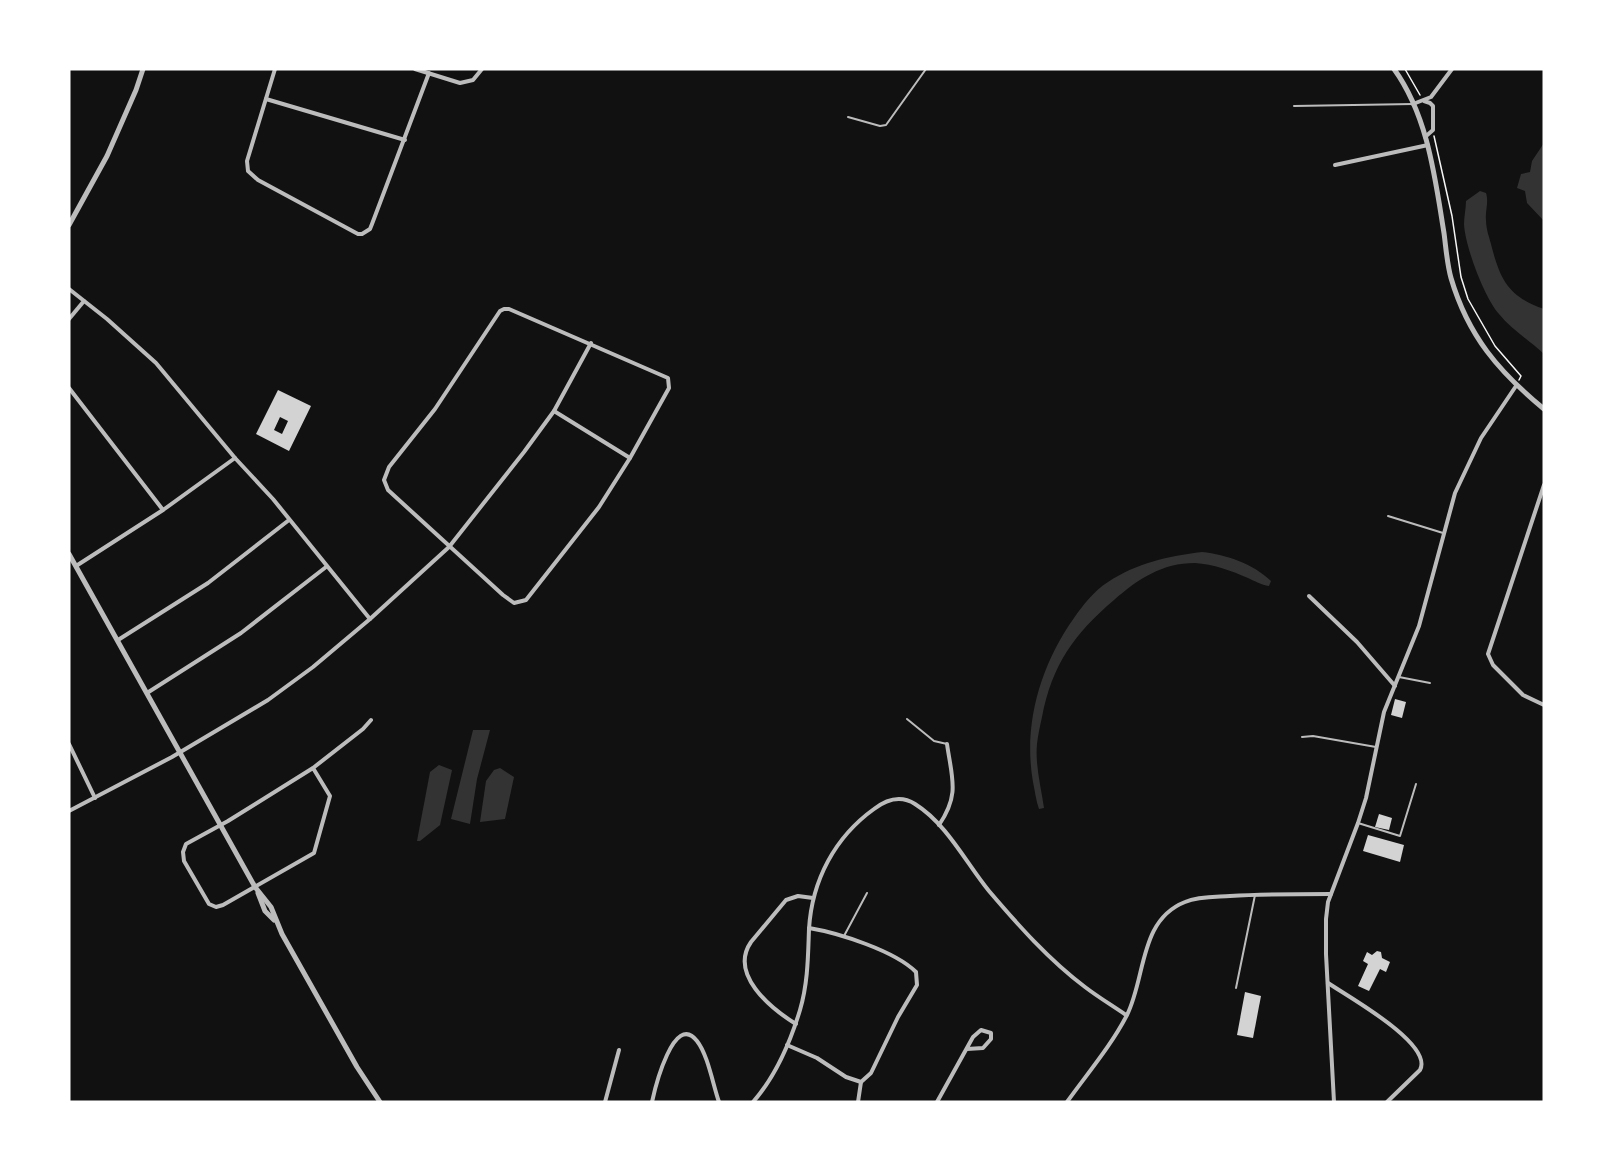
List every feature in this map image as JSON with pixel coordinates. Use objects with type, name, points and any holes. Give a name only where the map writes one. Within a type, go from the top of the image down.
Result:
[{"type":"street","points":[[69,225],[107,156],[143,69]]},
{"type":"street","points":[[275,69],[247,161],[250,174],[358,234],[366,233],[372,224],[429,73]]},
{"type":"street","points":[[416,69],[460,83],[473,80],[482,69]]},
{"type":"street","points":[[1394,69],[1413,104],[1428,144],[1450,276],[1461,307],[1490,358],[1516,386],[1544,410]]},
{"type":"street","points":[[1413,104],[1431,97],[1452,69]]},
{"type":"street","points":[[266,99],[405,140]]},
{"type":"street","points":[[1423,101],[1433,106],[1432,130],[1425,137]]},
{"type":"street","points":[[1335,165],[1428,144]]},
{"type":"street","points":[[69,289],[156,363],[370,619]]},
{"type":"street","points":[[69,319],[84,300]]},
{"type":"street","points":[[509,309],[591,343],[668,378],[669,388],[630,458],[599,507],[526,600],[514,603],[388,490],[384,480],[389,467],[435,409],[500,310],[509,309]]},
{"type":"street","points":[[69,811],[180,753],[268,700],[313,667],[370,619],[449,547],[554,411],[591,343]]},
{"type":"street","points":[[1334,1102],[1326,919],[1331,894],[1358,824],[1366,798],[1384,712],[1419,626],[1455,493],[1471,458],[1516,386]]},
{"type":"street","points":[[69,388],[163,510]]},
{"type":"street","points":[[554,411],[630,458]]},
{"type":"street","points":[[76,566],[163,510],[234,458]]},
{"type":"street","points":[[1544,485],[1488,654],[1493,665],[1524,695],[1544,705]]},
{"type":"street","points":[[1537,505],[1544,508]]},
{"type":"street","points":[[118,640],[208,583],[289,520]]},
{"type":"street","points":[[69,554],[256,889],[271,907],[276,924],[357,1067],[380,1102]]},
{"type":"street","points":[[147,694],[242,633],[326,567]]},
{"type":"street","points":[[1309,596],[1358,642],[1395,686]]},
{"type":"street","points":[[313,768],[330,796],[315,850],[310,856],[256,889],[223,905],[212,906],[184,861],[183,852],[186,844],[313,768],[363,729],[371,720]]},
{"type":"street","points":[[69,744],[95,798]]},
{"type":"street","points":[[939,825],[954,795],[947,744]]},
{"type":"street","points":[[753,1102],[772,1076],[796,1024],[805,989],[813,898],[821,875],[835,849],[855,825],[879,805],[893,799],[906,800],[915,804],[939,825],[989,890],[1048,955],[1086,988],[1126,1016]]},
{"type":"street","points":[[1067,1102],[1126,1016],[1136,993],[1149,940],[1166,914],[1195,899],[1255,894],[1331,894]]},
{"type":"street","points":[[796,1024],[770,1005],[758,991],[744,968],[744,960],[751,942],[786,900],[798,896],[813,898]]},
{"type":"street","points":[[809,928],[844,936],[906,964],[916,972],[918,979],[914,992],[898,1017],[871,1073],[861,1082],[858,1102]]},
{"type":"street","points":[[1328,983],[1396,1029],[1414,1046],[1422,1059],[1423,1065],[1416,1075],[1387,1102]]},
{"type":"street","points":[[938,1102],[967,1049],[978,1031],[984,1030],[991,1033],[991,1039],[983,1048],[967,1049]]},
{"type":"street","points":[[652,1102],[660,1073],[672,1046],[679,1036],[686,1034],[694,1037],[702,1049],[719,1102]]},
{"type":"street","points":[[787,1045],[818,1058],[846,1077],[861,1082]]},
{"type":"street","points":[[604,1102],[619,1050]]},
{"type":"lane","points":[[848,117],[880,126],[886,125],[926,69]]},
{"type":"lane","points":[[1293,106],[1413,104]]},
{"type":"lane","points":[[1388,516],[1443,533]]},
{"type":"lane","points":[[1399,677],[1430,683]]},
{"type":"lane","points":[[907,719],[934,741],[947,744]]},
{"type":"lane","points":[[1302,737],[1313,736],[1376,747]]},
{"type":"lane","points":[[1358,824],[1400,836],[1416,784]]},
{"type":"lane","points":[[844,936],[867,893]]},
{"type":"lane","points":[[1236,988],[1255,894]]},
{"type":"path","points":[[1405,69],[1423,101]]},
{"type":"path","points":[[1432,130],[1452,216],[1461,277],[1468,299],[1495,346],[1521,376]]},
{"type":"shaded area","points":[[1544,143],[1544,221],[1527,203],[1525,191],[1517,188],[1521,174],[1530,172],[1532,161]]},
{"type":"shaded area","points":[[1480,191],[1486,193],[1487,231],[1503,279],[1523,299],[1544,309],[1544,354],[1499,314],[1487,296],[1476,271],[1465,233],[1464,221],[1466,201]]},
{"type":"shaded area","points":[[1202,552],[1221,555],[1256,569],[1271,581],[1269,586],[1215,566],[1195,563],[1172,566],[1141,579],[1087,625],[1059,666],[1046,698],[1037,744],[1044,808],[1039,809],[1030,761],[1030,739],[1043,676],[1062,636],[1085,603],[1119,575],[1153,561]]},
{"type":"shaded area","points":[[473,730],[490,730],[477,779],[470,824],[451,819]]},
{"type":"shaded area","points":[[439,765],[452,770],[440,825],[417,841],[430,772]]},
{"type":"shaded area","points":[[500,768],[514,777],[505,819],[480,822],[486,781],[494,770]]},
{"type":"building","points":[[278,390],[311,406],[289,451],[256,434]],"holes":[[[280,417],[288,421],[282,434],[274,430]]]},
{"type":"building","points":[[1395,699],[1406,702],[1402,718],[1391,715]]},
{"type":"building","points":[[1379,814],[1392,818],[1389,830],[1375,827]]},
{"type":"building","points":[[1368,835],[1404,845],[1400,862],[1363,851]]},
{"type":"building","points":[[1377,951],[1381,952],[1382,958],[1390,962],[1386,972],[1380,969],[1369,991],[1358,986],[1368,964],[1363,961],[1367,952],[1372,955]]},
{"type":"building","points":[[1245,992],[1261,996],[1253,1038],[1237,1035]]}]
